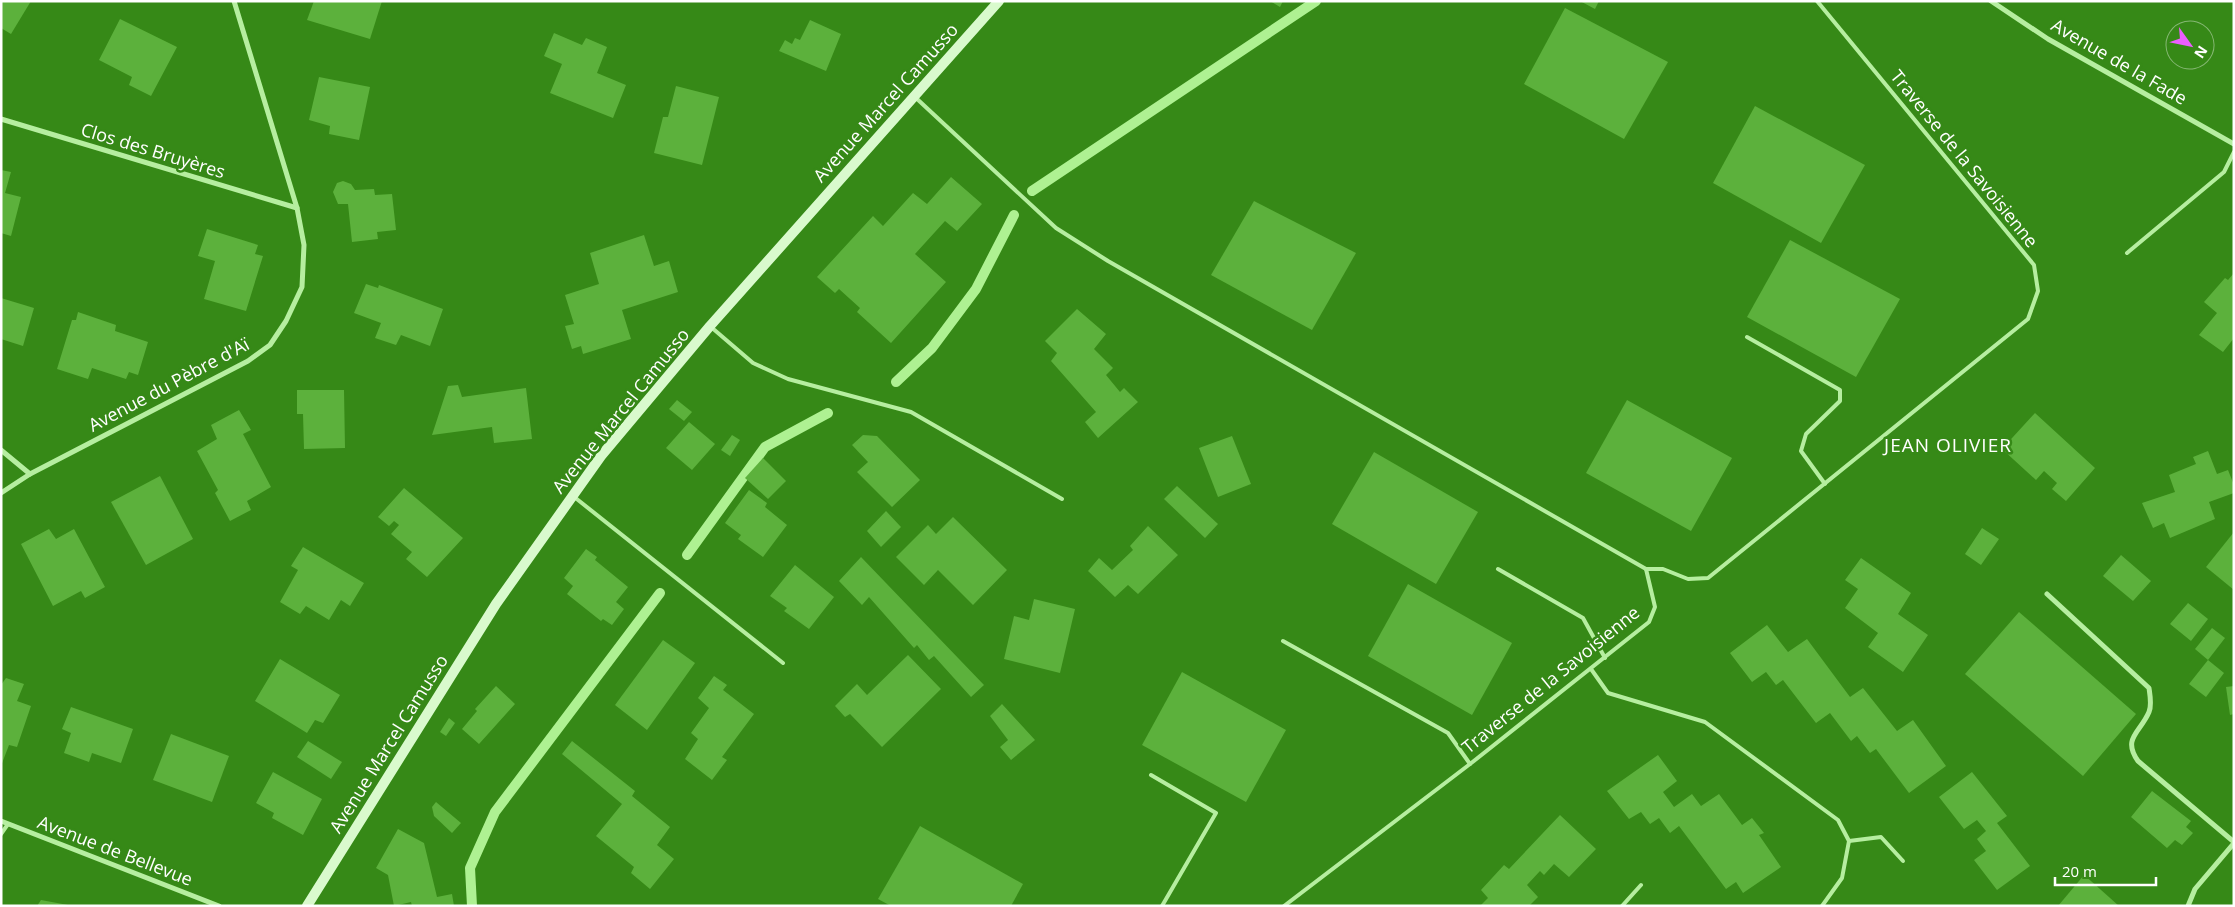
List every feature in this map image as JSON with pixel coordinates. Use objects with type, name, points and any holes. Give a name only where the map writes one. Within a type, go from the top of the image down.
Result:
[{"type":"street","name":"Avenue du Pèbre d'Aï","points":[[1,493],[30,474],[248,361],[270,345],[286,321],[302,287],[304,245],[297,208],[234,1]]},
{"type":"street","name":"Avenue Marcel Camusso","points":[[307,906],[496,604],[601,456],[710,326],[999,1]]},
{"type":"street","name":"Avenue de la Fade","points":[[1992,1],[2048,39],[2234,144]]},
{"type":"street","name":"Clos des Bruyères","points":[[1,119],[297,208]]},
{"type":"street","points":[[1,450],[30,474]]},
{"type":"street","points":[[2047,594],[2149,688],[2150,710],[2132,738],[2131,751],[2138,762],[2234,842],[2195,889],[2188,906]]},
{"type":"street","name":"Avenue de Bellevue","points":[[1,822],[218,906]]},
{"type":"lane","name":"Traverse de la Savoisienne","points":[[1284,906],[1470,764],[1649,622],[1655,607],[1646,569],[1663,569],[1688,579],[1708,578],[2028,318],[2038,291],[2034,265],[1817,1]]},
{"type":"lane","points":[[914,96],[1056,228],[1108,261],[1646,569]]},
{"type":"lane","points":[[2127,253],[2224,172],[2234,152]]},
{"type":"lane","points":[[710,326],[753,363],[788,379],[911,412],[1062,499]]},
{"type":"lane","points":[[1747,337],[1840,390],[1840,400],[1806,434],[1801,451],[1824,484]]},
{"type":"lane","points":[[574,496],[783,662]]},
{"type":"lane","points":[[1498,569],[1583,618],[1605,658]]},
{"type":"lane","points":[[1283,641],[1448,734],[1470,764]]},
{"type":"lane","points":[[1591,669],[1608,693],[1705,722],[1838,820],[1849,842],[1842,878],[1822,906]]},
{"type":"lane","points":[[1151,775],[1216,813],[1162,906]]},
{"type":"lane","points":[[1,834],[8,824]]},
{"type":"lane","points":[[1849,842],[1881,837],[1903,861]]},
{"type":"lane","points":[[1622,906],[1641,885]]},
{"type":"building","points":[[1,1],[31,1],[11,34],[1,28]]},
{"type":"building","points":[[314,1],[382,1],[370,39],[307,20]]},
{"type":"building","points":[[1270,1],[1283,1],[1280,7]]},
{"type":"building","points":[[1580,1],[1599,1],[1595,9]]},
{"type":"building","points":[[1565,8],[1668,62],[1624,139],[1524,84]]},
{"type":"building","points":[[120,19],[177,47],[151,96],[129,85],[132,77],[99,60]]},
{"type":"building","points":[[810,20],[841,34],[826,71],[779,51],[785,40],[792,44],[795,38],[800,40]]},
{"type":"building","points":[[554,33],[582,45],[586,38],[607,47],[597,73],[626,85],[613,118],[550,93],[562,64],[544,56]]},
{"type":"building","points":[[319,77],[370,87],[359,140],[329,134],[330,126],[309,120]]},
{"type":"building","points":[[676,86],[719,97],[702,165],[654,153],[663,117],[668,117]]},
{"type":"building","points":[[1755,106],[1865,165],[1821,243],[1713,183]]},
{"type":"building","points":[[1,170],[11,172],[5,193],[21,197],[11,236],[1,233]]},
{"type":"building","points":[[951,177],[982,204],[957,231],[945,221],[915,254],[946,282],[891,343],[857,312],[860,308],[839,289],[835,293],[817,277],[873,216],[883,226],[913,193],[927,204]]},
{"type":"building","points":[[343,181],[351,184],[355,190],[374,189],[375,195],[392,194],[396,230],[377,232],[378,239],[352,242],[348,204],[338,204],[333,192],[337,183]]},
{"type":"building","points":[[1254,201],[1356,253],[1312,330],[1211,275]]},
{"type":"building","points":[[207,229],[258,245],[255,254],[263,256],[246,311],[204,299],[215,261],[198,256]]},
{"type":"building","points":[[644,235],[654,266],[669,261],[678,292],[622,310],[631,339],[583,354],[581,346],[572,349],[565,326],[574,324],[565,295],[599,284],[590,253]]},
{"type":"building","points":[[1790,240],[1900,299],[1856,377],[1747,317]]},
{"type":"building","points":[[2234,273],[2234,338],[2223,352],[2199,335],[2217,313],[2204,302],[2225,278],[2228,280]]},
{"type":"building","points":[[366,284],[378,288],[379,285],[443,309],[430,346],[401,335],[396,345],[375,338],[381,323],[354,313]]},
{"type":"building","points":[[1,298],[34,308],[23,346],[1,339]]},
{"type":"building","points":[[1077,309],[1106,334],[1094,349],[1113,368],[1106,375],[1120,392],[1124,388],[1138,402],[1098,438],[1085,422],[1096,412],[1051,361],[1057,353],[1045,341]]},
{"type":"building","points":[[78,312],[116,325],[115,331],[148,342],[138,375],[129,372],[126,379],[92,368],[88,379],[57,369],[72,320],[76,320]]},
{"type":"building","points":[[458,385],[462,397],[526,388],[532,439],[494,443],[492,427],[432,435],[448,386]]},
{"type":"building","points":[[297,390],[344,390],[345,448],[304,449],[303,414],[297,414]]},
{"type":"building","points":[[677,400],[692,412],[684,421],[669,409]]},
{"type":"building","points":[[1627,400],[1732,458],[1691,531],[1586,473]]},
{"type":"building","points":[[239,410],[251,430],[243,434],[271,487],[247,501],[251,510],[230,521],[215,493],[218,490],[197,451],[217,439],[211,425]]},
{"type":"building","points":[[2035,413],[2095,468],[2066,501],[2052,489],[2057,483],[2044,471],[2036,480],[2002,449]]},
{"type":"building","points":[[689,422],[715,444],[692,470],[666,448]]},
{"type":"building","points":[[732,435],[740,440],[730,456],[721,450]]},
{"type":"building","points":[[863,435],[877,436],[920,480],[892,507],[857,472],[868,462],[852,445]]},
{"type":"building","points":[[1232,436],[1251,484],[1218,497],[1199,448]]},
{"type":"building","points":[[2208,451],[2217,474],[2228,470],[2234,485],[2234,493],[2209,502],[2215,519],[2170,538],[2164,523],[2153,528],[2142,503],[2175,492],[2169,475],[2196,464],[2193,457]]},
{"type":"building","points":[[1374,452],[1478,512],[1436,584],[1332,524]]},
{"type":"building","points":[[763,458],[786,481],[768,499],[745,478]]},
{"type":"building","points":[[160,476],[193,539],[146,565],[111,502]]},
{"type":"building","points":[[1177,486],[1218,524],[1205,538],[1164,499]]},
{"type":"building","points":[[404,488],[463,538],[427,577],[406,559],[412,552],[391,534],[399,525],[394,521],[389,526],[378,517]]},
{"type":"building","points":[[749,490],[767,503],[765,507],[787,525],[763,557],[738,539],[741,535],[725,523]]},
{"type":"building","points":[[886,511],[901,527],[881,547],[867,531]]},
{"type":"building","points":[[953,517],[1007,570],[973,605],[938,570],[924,585],[896,557],[928,525],[936,534]]},
{"type":"building","points":[[1148,526],[1178,555],[1138,594],[1128,585],[1115,597],[1088,571],[1099,558],[1112,570],[1133,550],[1130,546]]},
{"type":"building","points":[[1982,528],[1999,539],[1981,565],[1965,554]]},
{"type":"building","points":[[49,529],[56,539],[74,529],[105,587],[85,598],[81,591],[53,606],[21,544]]},
{"type":"building","points":[[2234,532],[2234,590],[2206,567]]},
{"type":"building","points":[[303,547],[364,583],[350,606],[341,600],[329,620],[306,606],[300,614],[280,602],[298,570],[291,566]]},
{"type":"building","points":[[586,549],[597,557],[595,560],[628,587],[616,602],[624,609],[612,625],[603,619],[601,621],[567,594],[573,586],[564,578]]},
{"type":"building","points":[[2121,555],[2151,581],[2133,601],[2103,576]]},
{"type":"building","points":[[861,557],[984,685],[971,697],[934,656],[929,660],[917,645],[914,648],[869,597],[862,605],[839,581]]},
{"type":"building","points":[[1861,558],[1911,593],[1898,614],[1928,635],[1903,672],[1868,647],[1878,633],[1845,608],[1858,589],[1845,580]]},
{"type":"building","points":[[795,565],[834,597],[809,629],[784,611],[787,608],[770,596]]},
{"type":"building","points":[[1408,584],[1512,643],[1472,715],[1368,656]]},
{"type":"building","points":[[1034,599],[1075,609],[1060,673],[1004,659],[1014,616],[1029,620]]},
{"type":"building","points":[[2188,603],[2208,619],[2191,641],[2170,624]]},
{"type":"building","points":[[2019,612],[2136,714],[2083,776],[1965,674]]},
{"type":"building","points":[[1767,625],[1788,652],[1807,639],[1850,697],[1863,688],[1897,731],[1913,720],[1946,766],[1909,793],[1876,749],[1870,753],[1857,736],[1851,741],[1830,713],[1816,723],[1783,680],[1776,685],[1766,672],[1752,682],[1730,653]]},
{"type":"building","points":[[2212,628],[2225,638],[2208,660],[2195,649]]},
{"type":"building","points":[[663,640],[695,663],[647,730],[615,705]]},
{"type":"building","points":[[908,655],[941,689],[882,747],[850,714],[845,717],[835,706],[857,684],[867,695]]},
{"type":"building","points":[[280,659],[340,695],[323,723],[315,720],[307,733],[255,701]]},
{"type":"building","points":[[2208,660],[2224,673],[2206,697],[2189,684]]},
{"type":"building","points":[[1182,672],[1286,730],[1246,802],[1142,745]]},
{"type":"building","points":[[714,676],[727,685],[723,690],[754,714],[722,757],[727,760],[712,780],[685,759],[698,739],[691,733],[709,708],[698,698]]},
{"type":"building","points":[[6,678],[24,684],[17,701],[31,706],[17,747],[9,745],[1,766],[1,685]]},
{"type":"building","points":[[496,686],[515,704],[479,744],[462,729],[477,711],[475,709]]},
{"type":"building","points":[[2234,686],[2234,714],[2230,715],[2226,687]]},
{"type":"building","points":[[1002,704],[1035,740],[1011,760],[1000,747],[1008,740],[990,716]]},
{"type":"building","points":[[71,707],[133,729],[121,763],[92,753],[89,762],[64,753],[71,733],[62,729]]},
{"type":"building","points":[[449,718],[455,723],[446,736],[440,732]]},
{"type":"building","points":[[171,734],[229,756],[212,802],[153,780]]},
{"type":"building","points":[[308,741],[342,762],[331,779],[297,757]]},
{"type":"building","points":[[572,741],[635,791],[632,796],[670,827],[657,845],[674,859],[650,889],[631,873],[634,867],[596,836],[622,804],[562,754]]},
{"type":"building","points":[[1658,755],[1677,781],[1663,792],[1674,807],[1692,794],[1701,806],[1719,794],[1742,825],[1752,818],[1764,833],[1759,835],[1781,867],[1743,893],[1736,882],[1726,889],[1679,826],[1670,833],[1659,818],[1650,824],[1641,812],[1629,819],[1607,791]]},
{"type":"building","points":[[273,772],[322,799],[303,835],[272,818],[274,813],[256,803]]},
{"type":"building","points":[[1972,772],[2007,816],[1997,823],[2030,866],[1997,890],[1974,860],[1986,851],[1977,839],[1986,831],[1977,820],[1964,829],[1939,797]]},
{"type":"building","points":[[2152,791],[2191,821],[2186,827],[2193,833],[2182,845],[2175,840],[2167,848],[2131,817]]},
{"type":"building","points":[[436,802],[461,823],[452,833],[434,816],[432,807]]},
{"type":"building","points":[[1560,815],[1596,849],[1569,877],[1554,864],[1544,875],[1540,871],[1527,885],[1538,897],[1529,906],[1480,906],[1488,898],[1481,890],[1504,865],[1509,869]]},
{"type":"building","points":[[920,826],[1023,884],[1011,906],[891,906],[878,899]]},
{"type":"building","points":[[398,829],[424,843],[437,897],[452,894],[454,906],[412,906],[411,902],[394,906],[388,875],[376,868]]},
{"type":"building","points":[[2084,875],[2091,881],[2119,906],[2058,906]]},
{"type":"building","points":[[41,900],[68,905],[68,906],[37,906]]},
{"type":"waterway","points":[[1032,191],[1316,1]]},
{"type":"waterway","points":[[896,382],[932,348],[976,289],[1014,215]]},
{"type":"waterway","points":[[687,555],[765,447],[828,413]]},
{"type":"waterway","points":[[472,906],[470,868],[495,812],[660,593]]},
{"type":"district","name":"JEAN OLIVIER","points":[[1948,445]]}]
